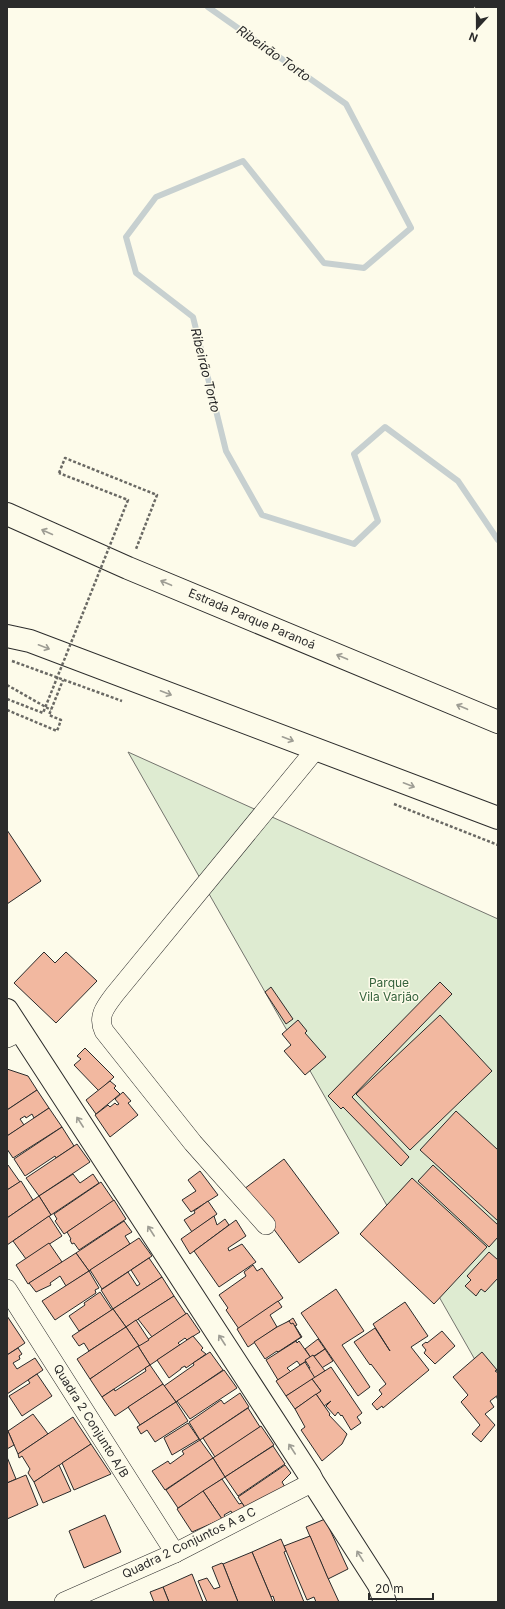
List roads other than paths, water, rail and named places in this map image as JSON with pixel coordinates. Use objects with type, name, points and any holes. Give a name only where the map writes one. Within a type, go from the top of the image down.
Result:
[{"type":"main road","name":"Estrada Parque Paranoá","points":[[7,514],[128,568],[498,722]]},
{"type":"main road","points":[[7,636],[30,641],[498,818]]},
{"type":"main road","points":[[7,1010],[14,1035],[310,1476],[379,1585],[385,1602]]},
{"type":"street","points":[[266,1225],[193,1143],[104,1032],[101,1024],[101,1018],[102,1012],[115,994],[316,749]]},
{"type":"street","name":"Quadra 2 Conjunto A/B","points":[[7,1289],[175,1553]]},
{"type":"street","name":"Quadra 2 Conjuntos A a C","points":[[64,1602],[175,1553],[313,1482]]},
{"type":"waterway","name":"Ribeirão Torto","points":[[208,7],[346,104],[411,228],[364,268],[324,263],[243,161],[156,197],[126,237],[136,273],[193,317],[226,451],[262,515],[354,544],[378,521],[354,454],[385,427],[458,481],[498,540]]},
{"type":"park label","name":"Parque Vila Varjão","points":[[389,990]]}]
